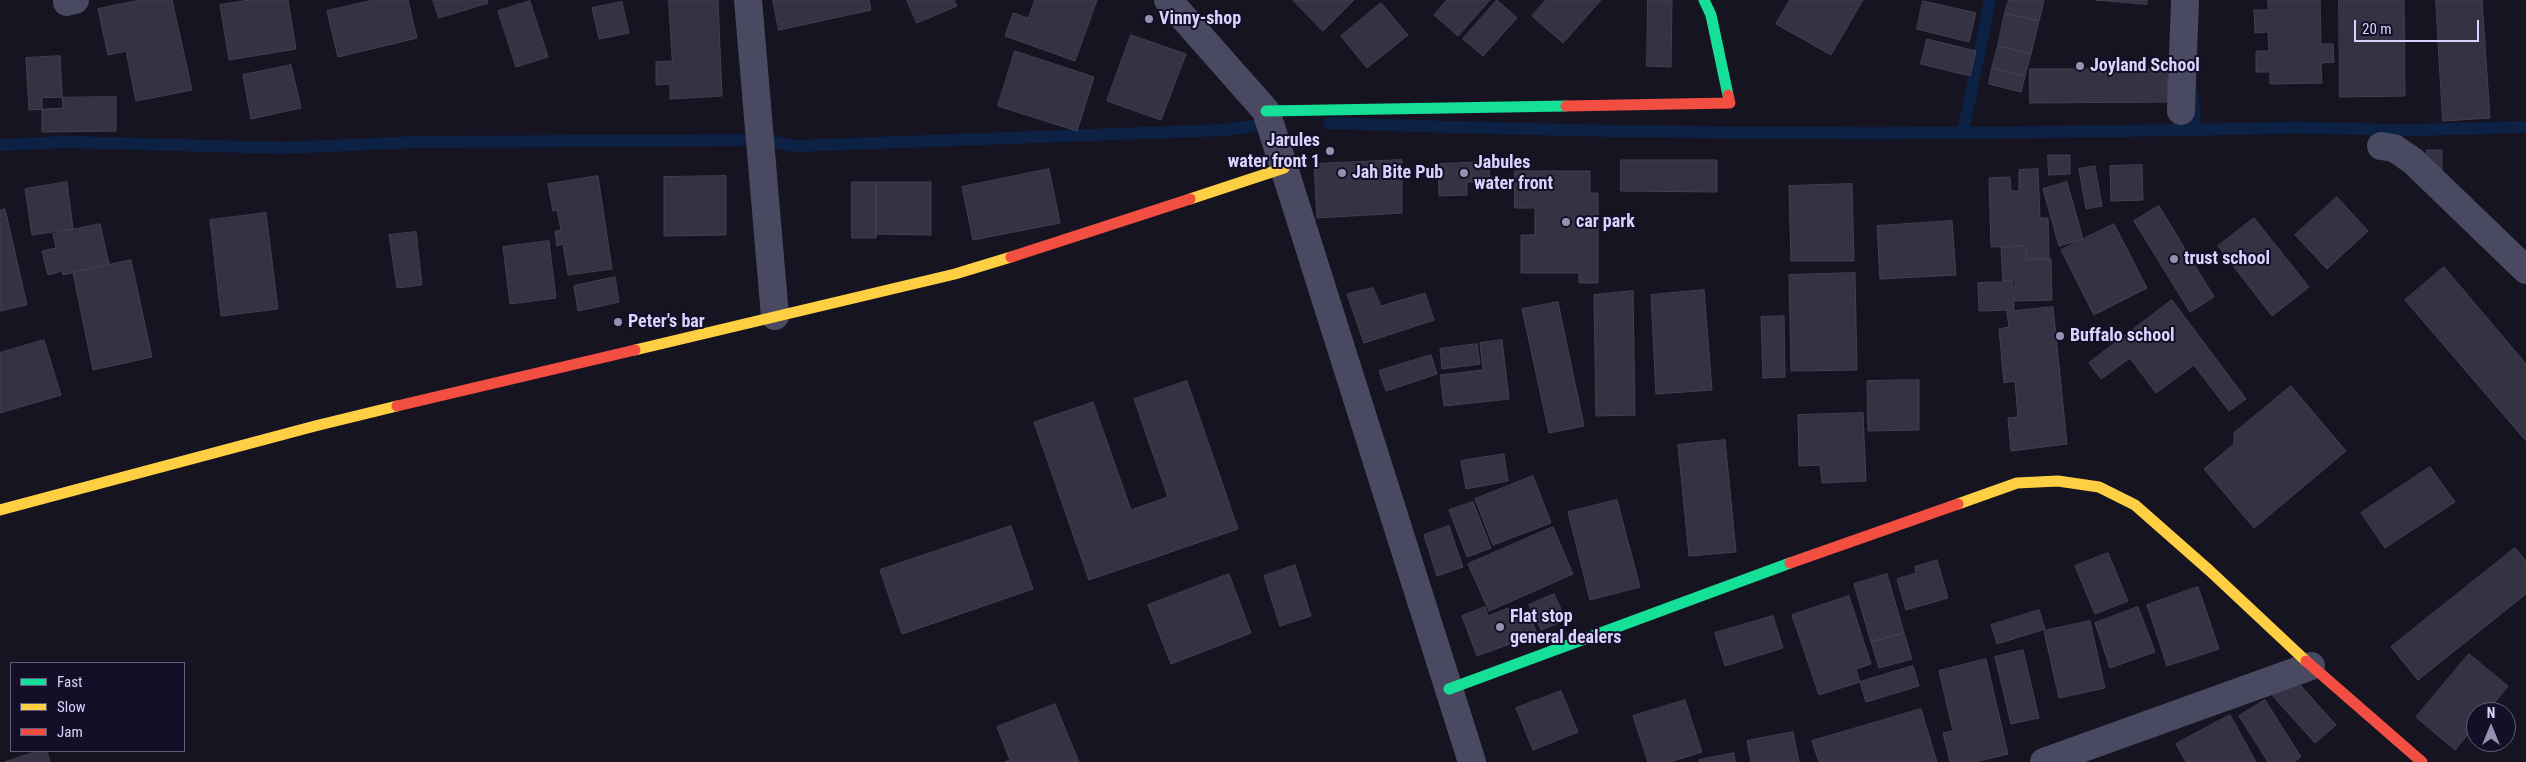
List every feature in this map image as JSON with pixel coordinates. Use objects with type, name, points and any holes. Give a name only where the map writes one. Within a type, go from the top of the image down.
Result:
[{"type":"street","points":[[748,0],[775,316]]},
{"type":"street","points":[[1168,0],[1266,111],[1472,762]]},
{"type":"street","points":[[1266,111],[1730,103],[1711,15],[1704,0]]},
{"type":"street","points":[[2181,111],[2186,0]]},
{"type":"street","points":[[2381,146],[2394,148],[2413,161],[2526,270]]},
{"type":"street","points":[[0,510],[315,426],[964,271],[1056,244],[1284,168]]},
{"type":"street","points":[[1448,689],[1853,540],[2017,483],[2058,480],[2099,487],[2135,505],[2210,571],[2311,666],[2422,762]]},
{"type":"street","points":[[2044,762],[2311,666]]},
{"type":"building","points":[[141,0],[172,0],[192,90],[136,101],[126,51],[108,55],[98,9]]},
{"type":"building","points":[[250,0],[288,0],[296,49],[229,60],[220,5]]},
{"type":"building","points":[[374,0],[408,0],[417,38],[338,57],[327,11]]},
{"type":"building","points":[[433,0],[487,0],[488,3],[439,18]]},
{"type":"building","points":[[669,0],[718,0],[722,96],[670,99],[670,84],[656,85],[656,62],[672,61]]},
{"type":"building","points":[[773,0],[869,0],[871,10],[779,30]]},
{"type":"building","points":[[907,0],[954,0],[957,6],[917,23]]},
{"type":"building","points":[[1035,0],[1097,0],[1075,61],[1005,36],[1013,13],[1028,18]]},
{"type":"building","points":[[1293,0],[1354,0],[1323,31]]},
{"type":"building","points":[[1447,0],[1490,0],[1458,36],[1434,15]]},
{"type":"building","points":[[1497,0],[1517,18],[1483,56],[1463,39]]},
{"type":"building","points":[[1546,0],[1601,0],[1563,43],[1532,16]]},
{"type":"building","points":[[1648,0],[1672,0],[1671,67],[1647,66]]},
{"type":"building","points":[[1790,0],[1863,0],[1831,55],[1776,24]]},
{"type":"building","points":[[2009,0],[2044,0],[2039,21],[2005,13]]},
{"type":"building","name":"Joyland School","points":[[2096,0],[2147,0],[2147,4]]},
{"type":"building","points":[[2268,0],[2320,0],[2321,44],[2333,44],[2334,62],[2321,63],[2322,83],[2270,84],[2270,72],[2256,72],[2256,51],[2269,51],[2268,32],[2255,33],[2254,10],[2268,10]]},
{"type":"building","points":[[2339,0],[2404,0],[2405,96],[2340,97]]},
{"type":"building","points":[[2436,0],[2482,0],[2490,118],[2443,121]]},
{"type":"building","points":[[530,1],[548,57],[516,67],[498,11]]},
{"type":"building","points":[[1923,1],[1976,13],[1969,42],[1917,29]]},
{"type":"building","points":[[622,2],[629,33],[599,39],[592,8]]},
{"type":"building","points":[[1381,3],[1408,35],[1367,68],[1341,36]]},
{"type":"building","points":[[2005,13],[2039,21],[2031,54],[1998,46]]},
{"type":"building","points":[[1131,35],[1186,54],[1161,120],[1107,101]]},
{"type":"building","points":[[1927,39],[1976,51],[1970,76],[1921,64]]},
{"type":"building","points":[[1998,46],[2031,54],[2025,76],[1992,68]]},
{"type":"building","points":[[1015,51],[1094,77],[1077,131],[998,106]]},
{"type":"building","points":[[60,56],[63,108],[29,110],[26,58]]},
{"type":"building","points":[[291,65],[301,108],[251,119],[243,75]]},
{"type":"building","points":[[1992,68],[2025,76],[2021,92],[1989,84]]},
{"type":"building","points":[[2030,69],[2167,69],[2168,102],[2030,103]]},
{"type":"building","points":[[116,97],[116,131],[42,132],[42,98]]},
{"type":"building","points":[[2427,150],[2442,150],[2442,170],[2427,170]]},
{"type":"building","points":[[2048,155],[2070,155],[2070,174],[2049,175]]},
{"type":"building","points":[[1402,160],[1402,213],[1317,218],[1314,164]]},
{"type":"building","points":[[1621,160],[1717,160],[1717,192],[1621,191]]},
{"type":"building","name":"Jabules water front","points":[[1489,162],[1490,182],[1467,182],[1467,195],[1439,196],[1438,164]]},
{"type":"building","points":[[2142,165],[2143,200],[2111,201],[2110,166]]},
{"type":"building","points":[[2095,166],[2102,206],[2086,209],[2079,169]]},
{"type":"building","points":[[1049,169],[1060,223],[973,240],[962,187]]},
{"type":"building","points":[[2038,169],[2040,218],[2048,218],[2049,259],[2027,259],[2026,246],[1991,247],[1989,178],[2010,177],[2011,191],[2019,191],[2019,170]]},
{"type":"building","name":"car park","points":[[1515,171],[1590,171],[1590,193],[1598,193],[1598,283],[1579,283],[1579,273],[1521,273],[1521,235],[1535,235],[1535,208],[1515,208]]},
{"type":"building","points":[[598,176],[612,269],[568,275],[563,244],[557,246],[555,231],[561,230],[557,210],[553,211],[548,184]]},
{"type":"building","points":[[726,176],[726,235],[664,236],[664,177]]},
{"type":"building","points":[[67,182],[73,229],[32,235],[25,189]]},
{"type":"building","points":[[852,182],[876,182],[876,238],[852,238]]},
{"type":"building","points":[[876,182],[931,182],[931,235],[876,234]]},
{"type":"building","points":[[2067,182],[2083,239],[2059,246],[2043,189]]},
{"type":"building","points":[[1852,184],[1854,261],[1791,261],[1789,186]]},
{"type":"building","points":[[2337,197],[2368,231],[2327,269],[2295,235]]},
{"type":"building","name":"trust school","points":[[2159,206],[2214,297],[2190,312],[2134,221]]},
{"type":"building","points":[[5,209],[27,305],[0,311],[0,211]]},
{"type":"building","points":[[266,213],[278,309],[221,316],[210,220]]},
{"type":"building","points":[[2254,218],[2309,287],[2272,316],[2218,246]]},
{"type":"building","points":[[1952,221],[1956,275],[1880,279],[1877,226]]},
{"type":"building","points":[[100,224],[109,264],[63,275],[62,271],[48,275],[42,251],[56,248],[53,234]]},
{"type":"building","points":[[2114,224],[2147,288],[2094,315],[2061,250]]},
{"type":"building","points":[[416,232],[422,285],[397,288],[389,235]]},
{"type":"building","points":[[549,241],[556,298],[510,304],[503,247]]},
{"type":"building","points":[[2025,247],[2026,260],[2051,259],[2052,300],[2015,301],[2015,280],[2003,281],[2001,248]]},
{"type":"building","points":[[131,260],[152,357],[93,370],[73,273]]},
{"type":"building","points":[[2444,267],[2526,364],[2526,441],[2405,300]]},
{"type":"building","points":[[1855,273],[1857,370],[1791,371],[1789,275]]},
{"type":"building","points":[[615,277],[619,302],[578,311],[574,286]]},
{"type":"building","points":[[2013,282],[2014,310],[1979,311],[1978,283]]},
{"type":"building","points":[[1373,288],[1381,306],[1425,293],[1434,320],[1364,343],[1347,294]]},
{"type":"building","points":[[1704,290],[1712,390],[1656,394],[1651,295]]},
{"type":"building","points":[[1633,291],[1635,415],[1596,416],[1594,295]]},
{"type":"building","points":[[2172,300],[2246,399],[2229,411],[2194,365],[2156,393],[2130,358],[2101,379],[2089,363]]},
{"type":"building","points":[[1558,302],[1584,426],[1549,433],[1522,309]]},
{"type":"building","points":[[2053,307],[2067,444],[2011,451],[2008,418],[2018,417],[2015,381],[2004,383],[1999,329],[2009,327],[2007,312]]},
{"type":"building","points":[[1784,316],[1785,377],[1763,378],[1761,317]]},
{"type":"building","points":[[44,340],[61,395],[0,413],[0,353]]},
{"type":"building","points":[[1502,340],[1509,399],[1444,406],[1440,375],[1483,370],[1480,343]]},
{"type":"building","points":[[1477,344],[1480,364],[1442,369],[1440,349]]},
{"type":"building","points":[[1431,355],[1437,374],[1386,391],[1379,371]]},
{"type":"building","points":[[1919,380],[1919,430],[1868,431],[1867,381]]},
{"type":"building","points":[[1187,381],[1238,529],[1089,580],[1034,422],[1093,402],[1131,510],[1168,497],[1134,399]]},
{"type":"building","points":[[2291,386],[2346,451],[2254,528],[2204,469],[2234,444],[2234,433]]},
{"type":"building","points":[[1863,413],[1866,481],[1822,483],[1820,465],[1799,466],[1798,415]]},
{"type":"building","points":[[1725,440],[1736,552],[1689,556],[1678,445]]},
{"type":"building","points":[[1504,454],[1508,481],[1466,489],[1461,461]]},
{"type":"building","points":[[2430,467],[2455,502],[2385,548],[2361,513]]},
{"type":"building","points":[[1533,476],[1551,523],[1493,545],[1475,499]]},
{"type":"building","points":[[1617,500],[1640,587],[1590,600],[1568,512]]},
{"type":"building","points":[[1473,502],[1491,548],[1467,557],[1449,510]]},
{"type":"building","points":[[1011,526],[1033,589],[902,634],[880,570]]},
{"type":"building","points":[[1449,526],[1463,567],[1437,576],[1424,535]]},
{"type":"building","points":[[1553,527],[1573,574],[1489,611],[1468,564]]},
{"type":"building","points":[[2515,548],[2526,561],[2526,594],[2418,680],[2391,647]]},
{"type":"building","points":[[2108,553],[2128,601],[2095,614],[2075,566]]},
{"type":"building","points":[[1937,560],[1948,598],[1906,610],[1897,579],[1916,573],[1915,567]]},
{"type":"building","points":[[1295,565],[1311,616],[1280,626],[1264,576]]},
{"type":"building","points":[[1229,574],[1251,633],[1171,664],[1148,605]]},
{"type":"building","points":[[1887,574],[1904,633],[1871,642],[1854,584]]},
{"type":"building","points":[[2198,587],[2219,649],[2167,666],[2147,605]]},
{"type":"building","points":[[1554,594],[1566,620],[1541,630],[1529,605]]},
{"type":"building","points":[[1849,596],[1871,664],[1856,669],[1860,682],[1819,695],[1792,615]]},
{"type":"building","name":"Flat stop general dealers","points":[[1485,607],[1488,616],[1508,608],[1512,619],[1529,613],[1537,634],[1477,656],[1462,616]]},
{"type":"building","points":[[2138,607],[2155,652],[2110,668],[2095,623]]},
{"type":"building","points":[[2039,610],[2045,629],[1997,644],[1991,625]]},
{"type":"building","points":[[1773,616],[1783,648],[1725,666],[1715,633]]},
{"type":"building","points":[[2090,621],[2105,688],[2059,698],[2044,631]]},
{"type":"building","points":[[1904,633],[1912,659],[1879,668],[1871,642]]},
{"type":"building","points":[[2023,650],[2039,718],[2011,724],[1995,657]]},
{"type":"building","points":[[2469,654],[2508,686],[2495,702],[2466,702],[2466,737],[2455,750],[2416,717]]},
{"type":"building","points":[[1986,659],[2008,754],[1975,762],[1950,762],[1943,733],[1953,731],[1939,671]]},
{"type":"building","points":[[1913,666],[1919,686],[1866,702],[1860,682]]},
{"type":"building","points":[[2293,677],[2336,725],[2315,743],[2272,695]]},
{"type":"building","points":[[1561,691],[1578,732],[1533,750],[1516,708]]},
{"type":"building","points":[[1685,700],[1702,752],[1670,762],[1648,762],[1633,716]]},
{"type":"building","points":[[2265,700],[2301,757],[2294,762],[2268,762],[2239,716]]},
{"type":"building","points":[[1055,704],[1079,762],[1005,762],[1010,760],[997,727]]},
{"type":"building","points":[[1921,709],[1937,762],[1819,762],[1812,741]]},
{"type":"building","points":[[2230,715],[2256,762],[2186,762],[2176,744]]},
{"type":"building","points":[[1793,732],[1799,762],[1751,762],[1747,741]]},
{"type":"building","points":[[35,752],[47,752],[50,762],[5,762]]},
{"type":"building","points":[[1734,753],[1735,762],[1700,762],[1699,760]]},
{"type":"waterway","points":[[1963,132],[1990,0]]},
{"type":"waterway","points":[[2193,96],[2195,131]]},
{"type":"waterway","points":[[1329,123],[1565,130],[1801,133],[2155,131],[2288,128],[2410,130],[2526,127]]},
{"type":"waterway","points":[[765,140],[795,146],[1224,130],[1253,126]]},
{"type":"waterway","points":[[0,145],[67,142],[284,148],[416,142],[742,140]]},
{"type":"traffic: fast","points":[[1704,0],[1711,15],[1728,95]]},
{"type":"traffic: fast","points":[[1266,111],[1566,106]]},
{"type":"traffic: fast","points":[[1449,689],[1790,563]]},
{"type":"traffic: slow","points":[[1190,199],[1284,168]]},
{"type":"traffic: slow","points":[[635,350],[955,274],[1011,257]]},
{"type":"traffic: slow","points":[[0,510],[397,406]]},
{"type":"traffic: slow","points":[[1958,504],[2017,483],[2058,481],[2099,487],[2135,505],[2210,571],[2306,661]]},
{"type":"traffic: jam","points":[[1566,106],[1730,103],[1728,95]]},
{"type":"traffic: jam","points":[[1011,257],[1190,199]]},
{"type":"traffic: jam","points":[[397,406],[635,350]]},
{"type":"traffic: jam","points":[[1790,563],[1958,504]]},
{"type":"traffic: jam","points":[[2306,661],[2422,762]]},
{"type":"place","name":"Vinny-shop","points":[[1149,19]]},
{"type":"place","name":"Joyland School","points":[[2080,66]]},
{"type":"place","name":"Jarules water front 1","points":[[1330,151]]},
{"type":"place","name":"Jah Bite Pub","points":[[1342,173]]},
{"type":"place","name":"Jabules water front","points":[[1464,173]]},
{"type":"place","name":"car park","points":[[1566,222]]},
{"type":"place","name":"trust school","points":[[2174,259]]},
{"type":"place","name":"Peter's bar","points":[[618,322]]},
{"type":"place","name":"Buffalo school","points":[[2060,336]]},
{"type":"place","name":"Flat stop general dealers","points":[[1500,627]]}]
